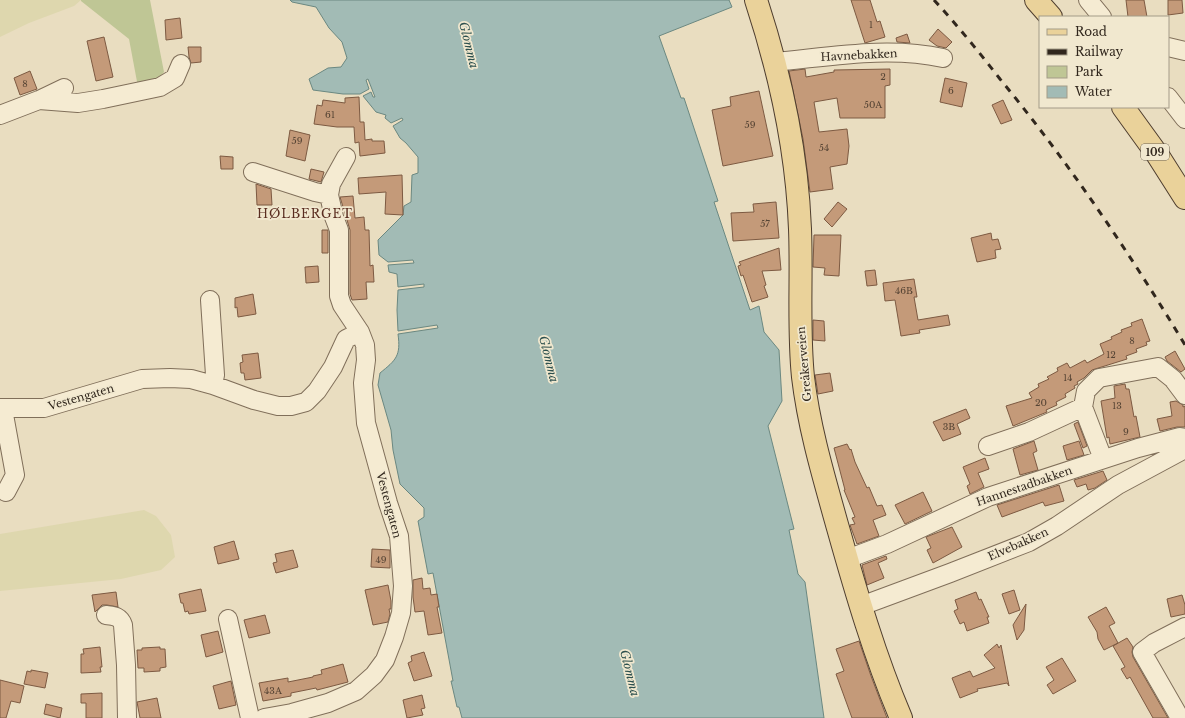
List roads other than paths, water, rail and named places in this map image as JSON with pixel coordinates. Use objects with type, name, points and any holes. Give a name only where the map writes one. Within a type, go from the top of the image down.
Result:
[{"type":"main road","name":"Greåkerveien","points":[[756,0],[774,62],[792,148],[797,184],[800,228],[801,351],[808,408],[819,458],[846,559],[877,653],[901,718]]},
{"type":"main road","points":[[1036,0],[1050,16]]},
{"type":"main road","name":"109","points":[[1124,108],[1157,154],[1185,198]]},
{"type":"street","points":[[1088,0],[1101,16]]},
{"type":"street","points":[[1169,47],[1185,51]]},
{"type":"street","name":"Havnebakken","points":[[774,62],[842,54],[911,53],[943,58]]},
{"type":"street","points":[[39,100],[78,103],[103,100],[160,87],[175,78],[182,64]]},
{"type":"street","points":[[0,114],[39,100],[64,88]]},
{"type":"street","points":[[1169,98],[1185,119]]},
{"type":"street","points":[[253,172],[329,195],[331,184],[346,157]]},
{"type":"street","name":"Vestengaten","points":[[264,718],[292,713],[330,710],[356,691],[374,675],[385,660],[401,613],[402,586],[399,536],[366,423],[363,383],[366,360],[365,345],[360,332],[342,305],[339,296],[339,230],[334,217],[329,195]]},
{"type":"street","points":[[210,300],[215,375],[214,385]]},
{"type":"street","name":"Vestengaten","points":[[2,409],[44,408],[142,380],[170,378],[191,379],[214,385],[254,400],[278,406],[291,406],[306,402],[317,391],[333,368],[346,339],[360,332]]},
{"type":"street","points":[[1103,459],[1083,407],[1086,391],[1099,378],[1158,367],[1173,379],[1185,395]]},
{"type":"street","points":[[988,446],[1029,432],[1083,407]]},
{"type":"street","points":[[2,409],[15,475],[6,492]]},
{"type":"street","name":"Hannestadbakken","points":[[846,559],[887,544],[988,497],[1138,448],[1180,437],[1185,438]]},
{"type":"street","name":"Elvebakken","points":[[861,606],[1029,542],[1057,526],[1118,486],[1185,449]]},
{"type":"street","points":[[106,614],[121,619],[123,625],[126,665],[127,718]]},
{"type":"street","points":[[228,619],[250,718]]},
{"type":"street","points":[[1180,718],[1142,652],[1154,643],[1185,627]]},
{"type":"water","name":"Glomma","points":[[290,0],[729,0],[732,7],[659,36],[681,98],[684,98],[718,201],[714,202],[750,310],[759,306],[764,332],[779,350],[782,401],[768,426],[794,529],[789,530],[798,574],[805,582],[824,718],[462,718],[459,707],[457,707],[451,681],[453,681],[433,573],[428,574],[418,521],[424,517],[424,508],[400,484],[393,450],[391,430],[378,385],[380,373],[394,361],[398,353],[398,334],[438,328],[437,325],[398,331],[398,290],[424,287],[424,284],[398,287],[397,274],[389,272],[388,265],[414,263],[413,260],[388,262],[379,255],[378,240],[403,215],[404,206],[411,202],[412,175],[418,173],[418,157],[400,138],[393,126],[403,120],[402,118],[391,123],[385,118],[386,115],[376,112],[363,96],[371,92],[373,97],[375,97],[368,79],[366,80],[369,89],[360,94],[343,94],[313,90],[309,79],[328,68],[341,67],[347,58],[342,42],[329,28],[316,7],[292,2]]},
{"type":"railway","points":[[934,0],[984,59],[1050,143],[1120,242],[1185,345]]},
{"type":"district","name":"HØLBERGET","points":[[305,213]]}]
